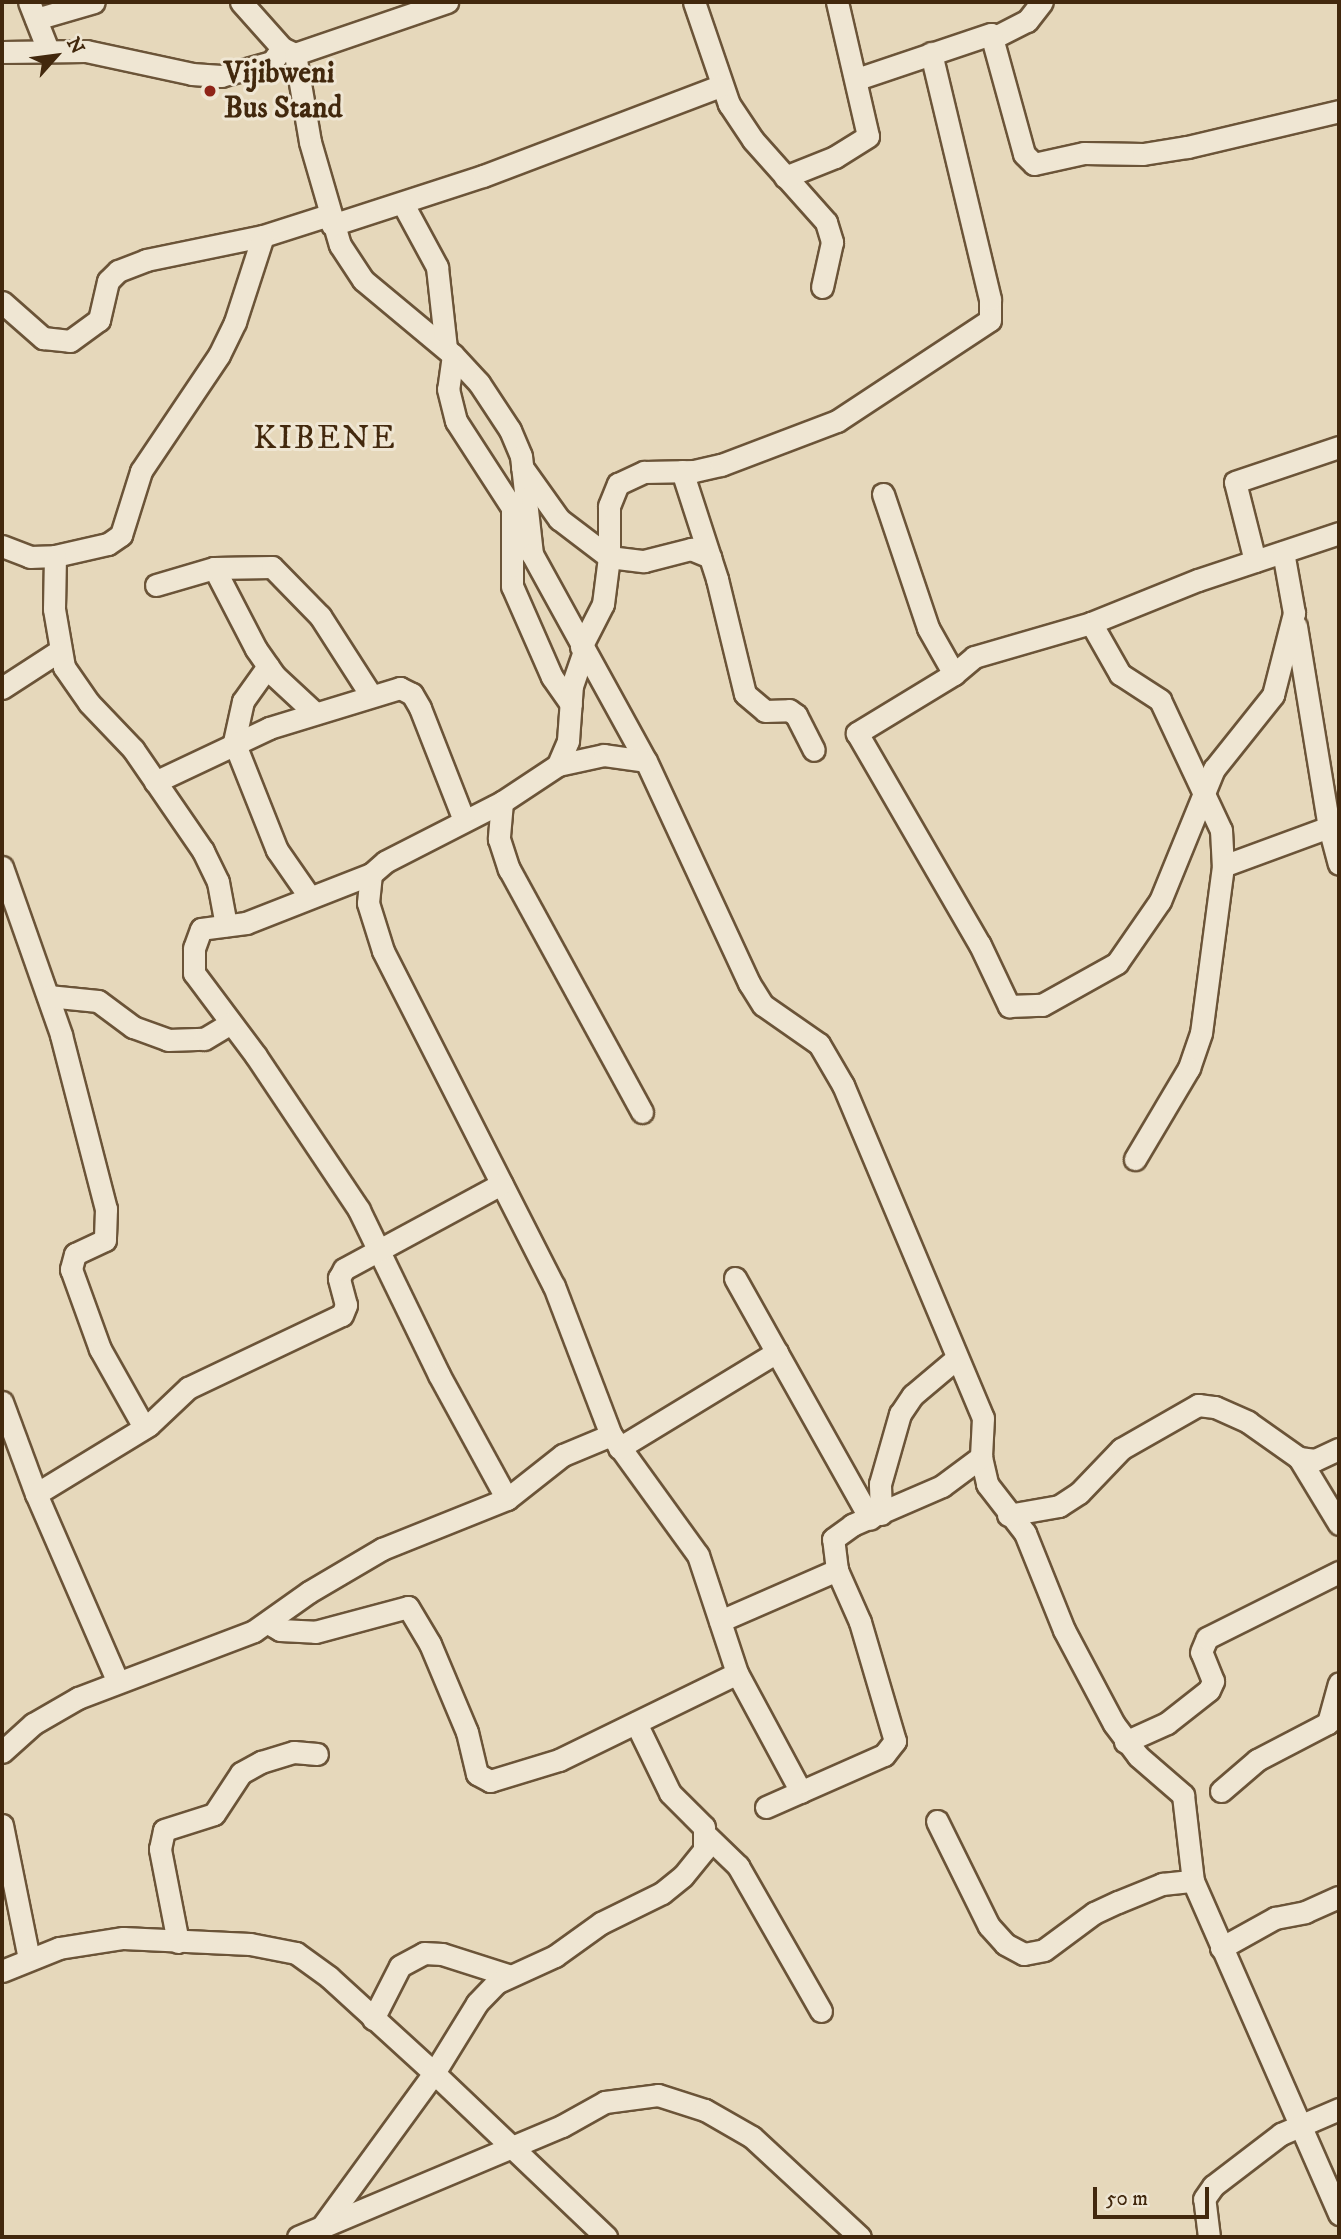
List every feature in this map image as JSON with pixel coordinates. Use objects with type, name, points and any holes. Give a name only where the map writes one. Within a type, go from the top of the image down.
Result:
[{"type":"street","points":[[48,50],[33,10],[94,2]]},
{"type":"street","points":[[241,2],[288,51],[330,220],[363,280],[450,352],[494,405],[522,462],[559,519],[609,557],[644,561],[691,549],[710,557]]},
{"type":"street","points":[[2,52],[86,51],[192,74],[221,76],[272,62],[288,51],[447,2]]},
{"type":"street","points":[[694,2],[720,86],[743,127],[829,232],[832,242],[822,287]]},
{"type":"street","points":[[785,177],[866,139],[867,124],[837,2]]},
{"type":"street","points":[[995,37],[1027,21],[1042,2]]},
{"type":"street","points":[[857,79],[986,33],[995,37]]},
{"type":"street","points":[[995,37],[1019,136],[1027,159],[1034,164],[1084,153],[1143,154],[1187,147],[1339,111]]},
{"type":"street","points":[[558,765],[568,741],[572,685],[582,649],[603,604],[609,557],[608,506],[618,484],[644,471],[682,471],[721,465],[837,421],[990,320],[990,299],[931,52]]},
{"type":"street","points":[[2,302],[43,338],[70,341],[99,320],[108,281],[118,271],[146,260],[403,204],[720,86]]},
{"type":"street","points":[[403,204],[438,267],[450,352],[448,389],[456,421],[511,506]]},
{"type":"street","points":[[2,545],[30,557],[55,556],[108,544],[121,536],[141,471],[219,355],[235,323],[263,236]]},
{"type":"street","points":[[1255,561],[1234,482],[1339,447]]},
{"type":"street","points":[[522,462],[511,506],[512,586],[552,677],[571,704]]},
{"type":"street","points":[[522,462],[532,554],[646,761],[749,983],[763,1005],[819,1044],[840,1078],[983,1418],[981,1457],[987,1484],[1008,1515],[1025,1533],[1064,1630],[1125,1742],[1182,1795],[1193,1881],[1302,2124],[1339,2214]]},
{"type":"street","points":[[682,471],[710,557],[745,694],[765,711],[789,710],[796,715],[814,750]]},
{"type":"street","points":[[883,495],[928,628],[954,674]]},
{"type":"street","points":[[1294,613],[1273,695],[1214,769],[1160,901],[1117,963],[1042,1005],[1009,1006],[980,945],[857,733],[954,674],[974,657],[1091,623],[1255,561],[1339,533]]},
{"type":"street","points":[[1283,552],[1329,827],[1339,864]]},
{"type":"street","points":[[55,556],[59,651],[73,683],[114,726],[211,863],[226,925]]},
{"type":"street","points":[[156,585],[214,568],[263,566],[279,571],[320,616],[370,694]]},
{"type":"street","points":[[214,568],[268,666],[315,713]]},
{"type":"street","points":[[1091,623],[1120,674],[1160,700],[1222,830],[1223,866],[1202,1033],[1189,1068],[1135,1159]]},
{"type":"street","points":[[2,688],[59,651]]},
{"type":"street","points":[[268,666],[243,701],[234,743],[277,850],[309,896]]},
{"type":"street","points":[[155,782],[234,743],[370,694],[400,688],[412,694],[464,820]]},
{"type":"street","points":[[507,1499],[439,1375],[382,1250],[332,1166],[231,1023],[200,984],[193,961],[201,929],[246,923],[309,896],[371,874],[464,820],[502,802],[558,765],[604,755],[646,761]]},
{"type":"street","points":[[502,802],[499,839],[509,869],[642,1112]]},
{"type":"street","points":[[1223,866],[1329,827]]},
{"type":"street","points":[[2,867],[73,1075],[109,1226],[105,1241],[75,1254],[71,1269],[100,1349],[144,1427]]},
{"type":"street","points":[[371,874],[366,888],[368,903],[383,951],[554,1286],[615,1442],[698,1555],[737,1673],[801,1792]]},
{"type":"street","points":[[48,996],[98,1001],[134,1027],[169,1040],[204,1039],[231,1023]]},
{"type":"street","points":[[36,1494],[144,1427],[205,1379],[342,1315],[346,1311],[341,1272],[502,1184]]},
{"type":"street","points":[[734,1278],[876,1517]]},
{"type":"street","points":[[2,1752],[33,1724],[117,1680],[268,1623],[309,1591],[382,1549],[507,1499],[563,1455],[615,1442],[777,1352]]},
{"type":"street","points":[[876,1517],[880,1484],[900,1413],[913,1395],[957,1359]]},
{"type":"street","points":[[2,1402],[36,1494],[117,1680]]},
{"type":"street","points":[[1008,1515],[1046,1511],[1070,1500],[1121,1449],[1198,1405],[1215,1407],[1248,1422],[1299,1458],[1339,1524]]},
{"type":"street","points":[[1299,1458],[1315,1460],[1339,1449]]},
{"type":"street","points":[[766,1807],[884,1755],[895,1741],[860,1622],[837,1570],[833,1539],[942,1486],[981,1457]]},
{"type":"street","points":[[720,1621],[837,1570]]},
{"type":"street","points":[[1125,1742],[1167,1723],[1209,1690],[1213,1681],[1201,1652],[1207,1638],[1339,1572]]},
{"type":"street","points":[[268,1623],[280,1630],[315,1632],[408,1607],[430,1644],[467,1732],[477,1774],[489,1781],[559,1760],[737,1673]]},
{"type":"street","points":[[1222,1791],[1250,1765],[1328,1723],[1339,1683]]},
{"type":"street","points":[[636,1723],[670,1793],[700,1819],[706,1835],[738,1866],[821,2011]]},
{"type":"street","points":[[178,1942],[160,1849],[164,1830],[214,1814],[241,1773],[261,1762],[294,1752],[317,1754]]},
{"type":"street","points":[[937,1821],[989,1926],[1005,1944],[1024,1954],[1044,1950],[1094,1913],[1163,1884],[1193,1881]]},
{"type":"street","points":[[2,1825],[29,1959]]},
{"type":"street","points":[[308,2233],[434,2073],[477,2003],[509,1975],[555,1956],[601,1923],[662,1893],[696,1860],[706,1835]]},
{"type":"street","points":[[1221,1948],[1275,1918],[1305,1912],[1339,1897]]},
{"type":"street","points":[[2,1972],[29,1959],[85,1942],[123,1938],[250,1944],[296,1953],[434,2073],[606,2237]]},
{"type":"street","points":[[373,2019],[400,1966],[424,1953],[452,1956],[509,1975]]},
{"type":"street","points":[[308,2233],[509,2145],[562,2126],[605,2102],[659,2095],[683,2101],[728,2122],[767,2148],[860,2237]]},
{"type":"street","points":[[1209,2237],[1205,2199],[1213,2186],[1256,2150],[1302,2124],[1339,2109]]},
{"type":"place","name":"Vijibweni Bus Stand","points":[[210,91]]},
{"type":"district","name":"KIBENE","points":[[325,439]]}]
